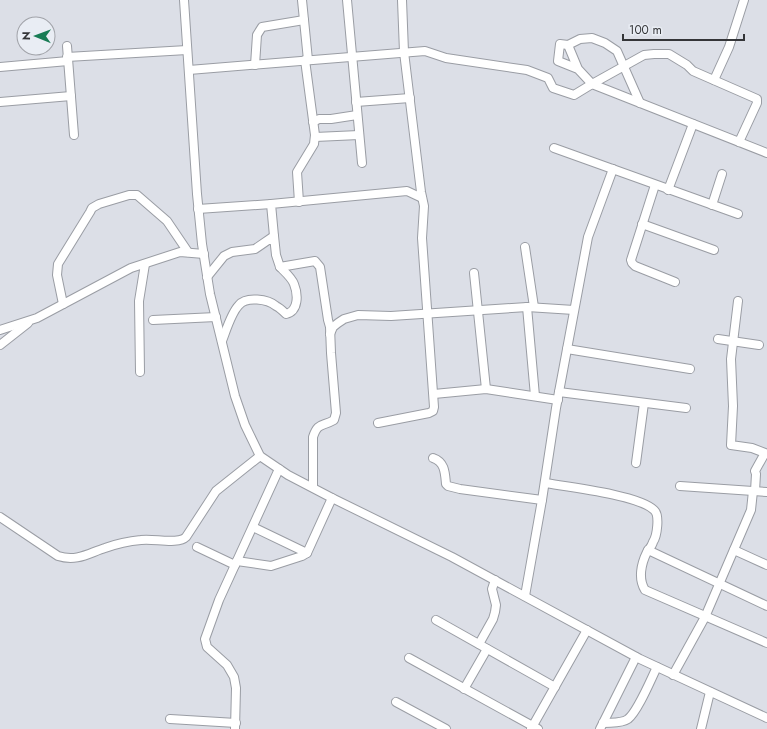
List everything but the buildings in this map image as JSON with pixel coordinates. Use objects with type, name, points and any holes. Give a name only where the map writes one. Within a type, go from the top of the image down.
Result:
[{"type":"street","points":[[184,0],[198,209],[207,277],[238,404],[245,425],[260,456],[279,469],[332,498],[452,556],[657,667],[767,718]]},
{"type":"street","points":[[299,202],[297,172],[314,144],[315,137],[306,60],[302,0]]},
{"type":"street","points":[[348,0],[362,163]]},
{"type":"street","points":[[378,423],[429,413],[434,407],[422,238],[424,206],[404,52],[402,0]]},
{"type":"street","points":[[714,80],[729,47],[744,0]]},
{"type":"street","points":[[255,64],[258,34],[262,27],[304,20]]},
{"type":"street","points":[[578,69],[558,61],[560,44],[568,45],[580,39],[592,38],[606,43],[617,51],[640,103]]},
{"type":"street","points":[[568,45],[578,69],[592,84],[767,153]]},
{"type":"street","points":[[67,46],[74,135]]},
{"type":"street","points":[[0,67],[68,59],[187,50]]},
{"type":"street","points":[[189,70],[425,51],[446,58],[527,70],[548,78],[553,88],[572,95],[644,55],[669,54],[687,64],[693,71],[757,99],[757,103],[739,142]]},
{"type":"street","points":[[0,102],[71,96]]},
{"type":"street","points":[[356,102],[410,98]]},
{"type":"street","points":[[313,122],[320,119],[333,119],[357,115]]},
{"type":"street","points":[[668,190],[693,124]]},
{"type":"street","points":[[315,137],[359,135]]},
{"type":"street","points":[[554,148],[738,214]]},
{"type":"street","points":[[525,596],[545,483],[558,396],[589,230],[613,169]]},
{"type":"street","points":[[712,205],[722,174]]},
{"type":"street","points":[[655,185],[631,256],[632,264],[675,282]]},
{"type":"street","points":[[198,209],[299,202],[407,191],[422,198]]},
{"type":"street","points":[[63,304],[57,275],[58,264],[92,208],[99,204],[129,195],[137,195],[167,221],[188,252]]},
{"type":"street","points":[[222,341],[236,308],[242,301],[264,301],[276,305],[286,314],[289,313],[294,307],[297,300],[294,283],[280,267],[276,254],[271,204]]},
{"type":"street","points":[[642,224],[714,250]]},
{"type":"street","points":[[207,277],[224,256],[232,252],[255,249],[274,236]]},
{"type":"street","points":[[525,247],[531,307],[534,396]]},
{"type":"street","points":[[0,330],[31,320],[127,270],[176,253],[188,252],[204,254]]},
{"type":"street","points":[[280,267],[315,261],[321,271],[330,334],[330,353],[336,413],[334,420],[320,425],[315,430],[313,437],[313,487]]},
{"type":"street","points":[[140,372],[139,301],[145,264]]},
{"type":"street","points":[[474,273],[486,389]]},
{"type":"street","points":[[673,675],[705,617],[751,510],[756,474],[755,471],[766,453],[752,448],[731,445],[733,406],[731,359],[738,301]]},
{"type":"street","points":[[330,334],[333,327],[338,323],[344,319],[358,315],[391,316],[531,307],[574,310]]},
{"type":"street","points":[[154,320],[216,317]]},
{"type":"street","points":[[0,345],[31,320]]},
{"type":"street","points":[[718,339],[760,345]]},
{"type":"street","points":[[567,349],[690,369]]},
{"type":"street","points":[[434,394],[486,389],[534,396],[558,396],[686,408]]},
{"type":"street","points":[[636,463],[644,403]]},
{"type":"street","points":[[0,517],[63,558],[83,556],[105,548],[140,540],[180,541],[186,537],[216,491],[260,456]]},
{"type":"street","points":[[433,458],[440,462],[443,466],[446,484],[448,486],[542,500]]},
{"type":"street","points":[[170,719],[236,726],[236,688],[234,677],[227,665],[207,647],[205,642],[219,600],[279,469]]},
{"type":"street","points":[[545,483],[623,497],[642,502],[655,510],[657,515],[657,524],[654,541],[643,562],[640,577],[642,586],[645,590],[767,643]]},
{"type":"street","points":[[680,486],[767,492]]},
{"type":"street","points":[[197,547],[236,563],[271,566],[302,556],[307,552],[332,498]]},
{"type":"street","points":[[253,527],[307,552]]},
{"type":"street","points":[[648,550],[767,606]]},
{"type":"street","points":[[734,550],[767,565]]},
{"type":"street","points":[[479,644],[493,619],[495,612],[496,605],[492,589],[494,580]]},
{"type":"street","points":[[436,620],[555,687]]},
{"type":"street","points":[[409,658],[533,728],[587,630]]},
{"type":"street","points":[[464,689],[487,649]]},
{"type":"street","points":[[602,726],[636,656]]},
{"type":"street","points":[[602,726],[621,722],[633,713],[657,667]]},
{"type":"street","points":[[701,729],[710,692]]},
{"type":"street","points":[[396,702],[446,729]]}]
